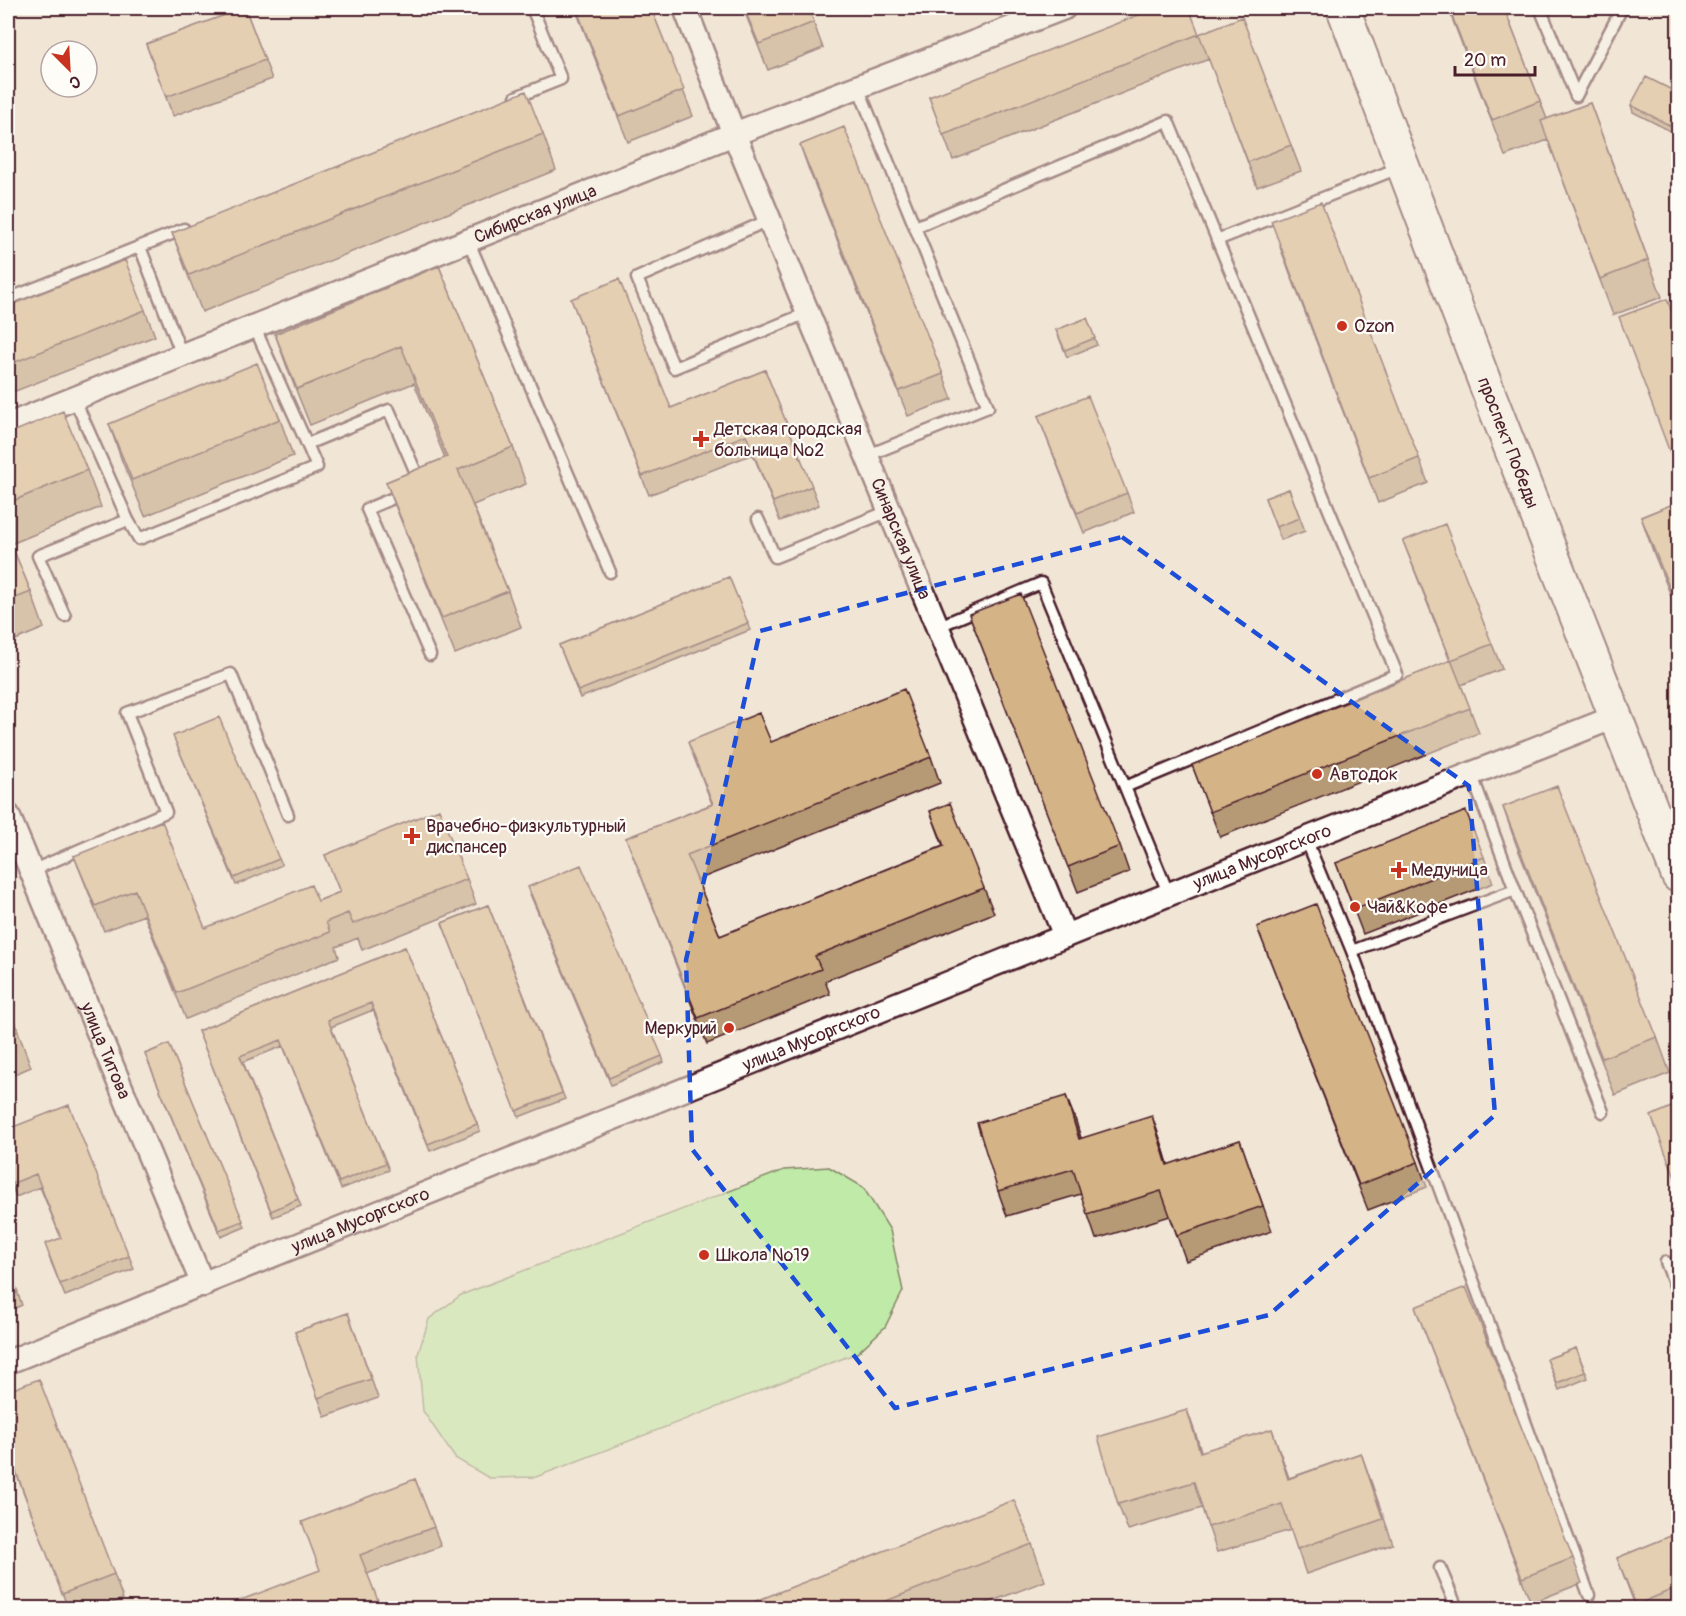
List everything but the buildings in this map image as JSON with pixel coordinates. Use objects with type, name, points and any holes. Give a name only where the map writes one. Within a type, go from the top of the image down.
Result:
[{"type":"main road","name":"проспект Победы","points":[[1343,8],[1615,717],[1670,831],[1678,876]]},
{"type":"street","name":"Синарская улица","points":[[685,8],[807,313],[1065,936]]},
{"type":"street","name":"Сибирская улица","points":[[8,425],[734,134],[1064,8]]},
{"type":"street","name":"улица Мусоргского","points":[[8,1362],[203,1285],[429,1191],[514,1159],[1306,839],[1615,717]]},
{"type":"street","name":"улица Титова","points":[[8,815],[203,1285]]},
{"type":"lane","points":[[505,101],[561,80],[532,8]]},
{"type":"lane","points":[[1540,8],[1576,96],[1622,8]]},
{"type":"lane","points":[[858,87],[988,407],[866,456]]},
{"type":"lane","points":[[915,226],[1167,121],[1397,674],[1125,787]]},
{"type":"lane","points":[[1217,240],[1404,166]]},
{"type":"lane","points":[[769,220],[638,278],[674,368],[807,313]]},
{"type":"lane","points":[[8,299],[195,225]]},
{"type":"lane","points":[[468,240],[610,572]]},
{"type":"lane","points":[[140,247],[182,355]]},
{"type":"lane","points":[[74,398],[128,520],[139,539],[317,467],[254,326]]},
{"type":"lane","points":[[307,444],[389,410],[422,486],[367,509],[430,655]]},
{"type":"lane","points":[[758,519],[775,557],[889,511]]},
{"type":"lane","points":[[65,616],[38,556],[128,520]]},
{"type":"lane","points":[[937,627],[1041,583],[1169,895]]},
{"type":"lane","points":[[31,871],[166,812],[127,713],[231,674],[288,816]]},
{"type":"lane","points":[[1471,773],[1603,1112]]},
{"type":"lane","points":[[1306,839],[1352,951],[1589,1595]]},
{"type":"lane","points":[[1352,951],[1515,890]]},
{"type":"lane","points":[[1666,1262],[1678,1293]]},
{"type":"lane","points":[[1440,1568],[1457,1608]]},
{"type":"highlighted area","points":[[1122,537],[1469,786],[1495,1115],[1269,1315],[895,1408],[692,1149],[686,960],[760,631]]},
{"type":"green space","points":[[829,1167],[863,1187],[890,1230],[903,1291],[885,1327],[857,1353],[536,1477],[489,1478],[455,1458],[423,1411],[418,1354],[429,1319],[461,1295],[784,1170]]},
{"type":"place","name":"Ozon","points":[[1342,326]]},
{"type":"place","name":"Детская городская больница №2","points":[[701,439]]},
{"type":"place","name":"Автодок","points":[[1317,774]]},
{"type":"place","name":"Врачебно-физкультурный диспансер","points":[[412,836]]},
{"type":"place","name":"Медуница","points":[[1399,870]]},
{"type":"place","name":"Чай&Кофе","points":[[1355,907]]},
{"type":"place","name":"Меркурий","points":[[729,1028]]},
{"type":"place","name":"Школа №19","points":[[704,1255]]}]
